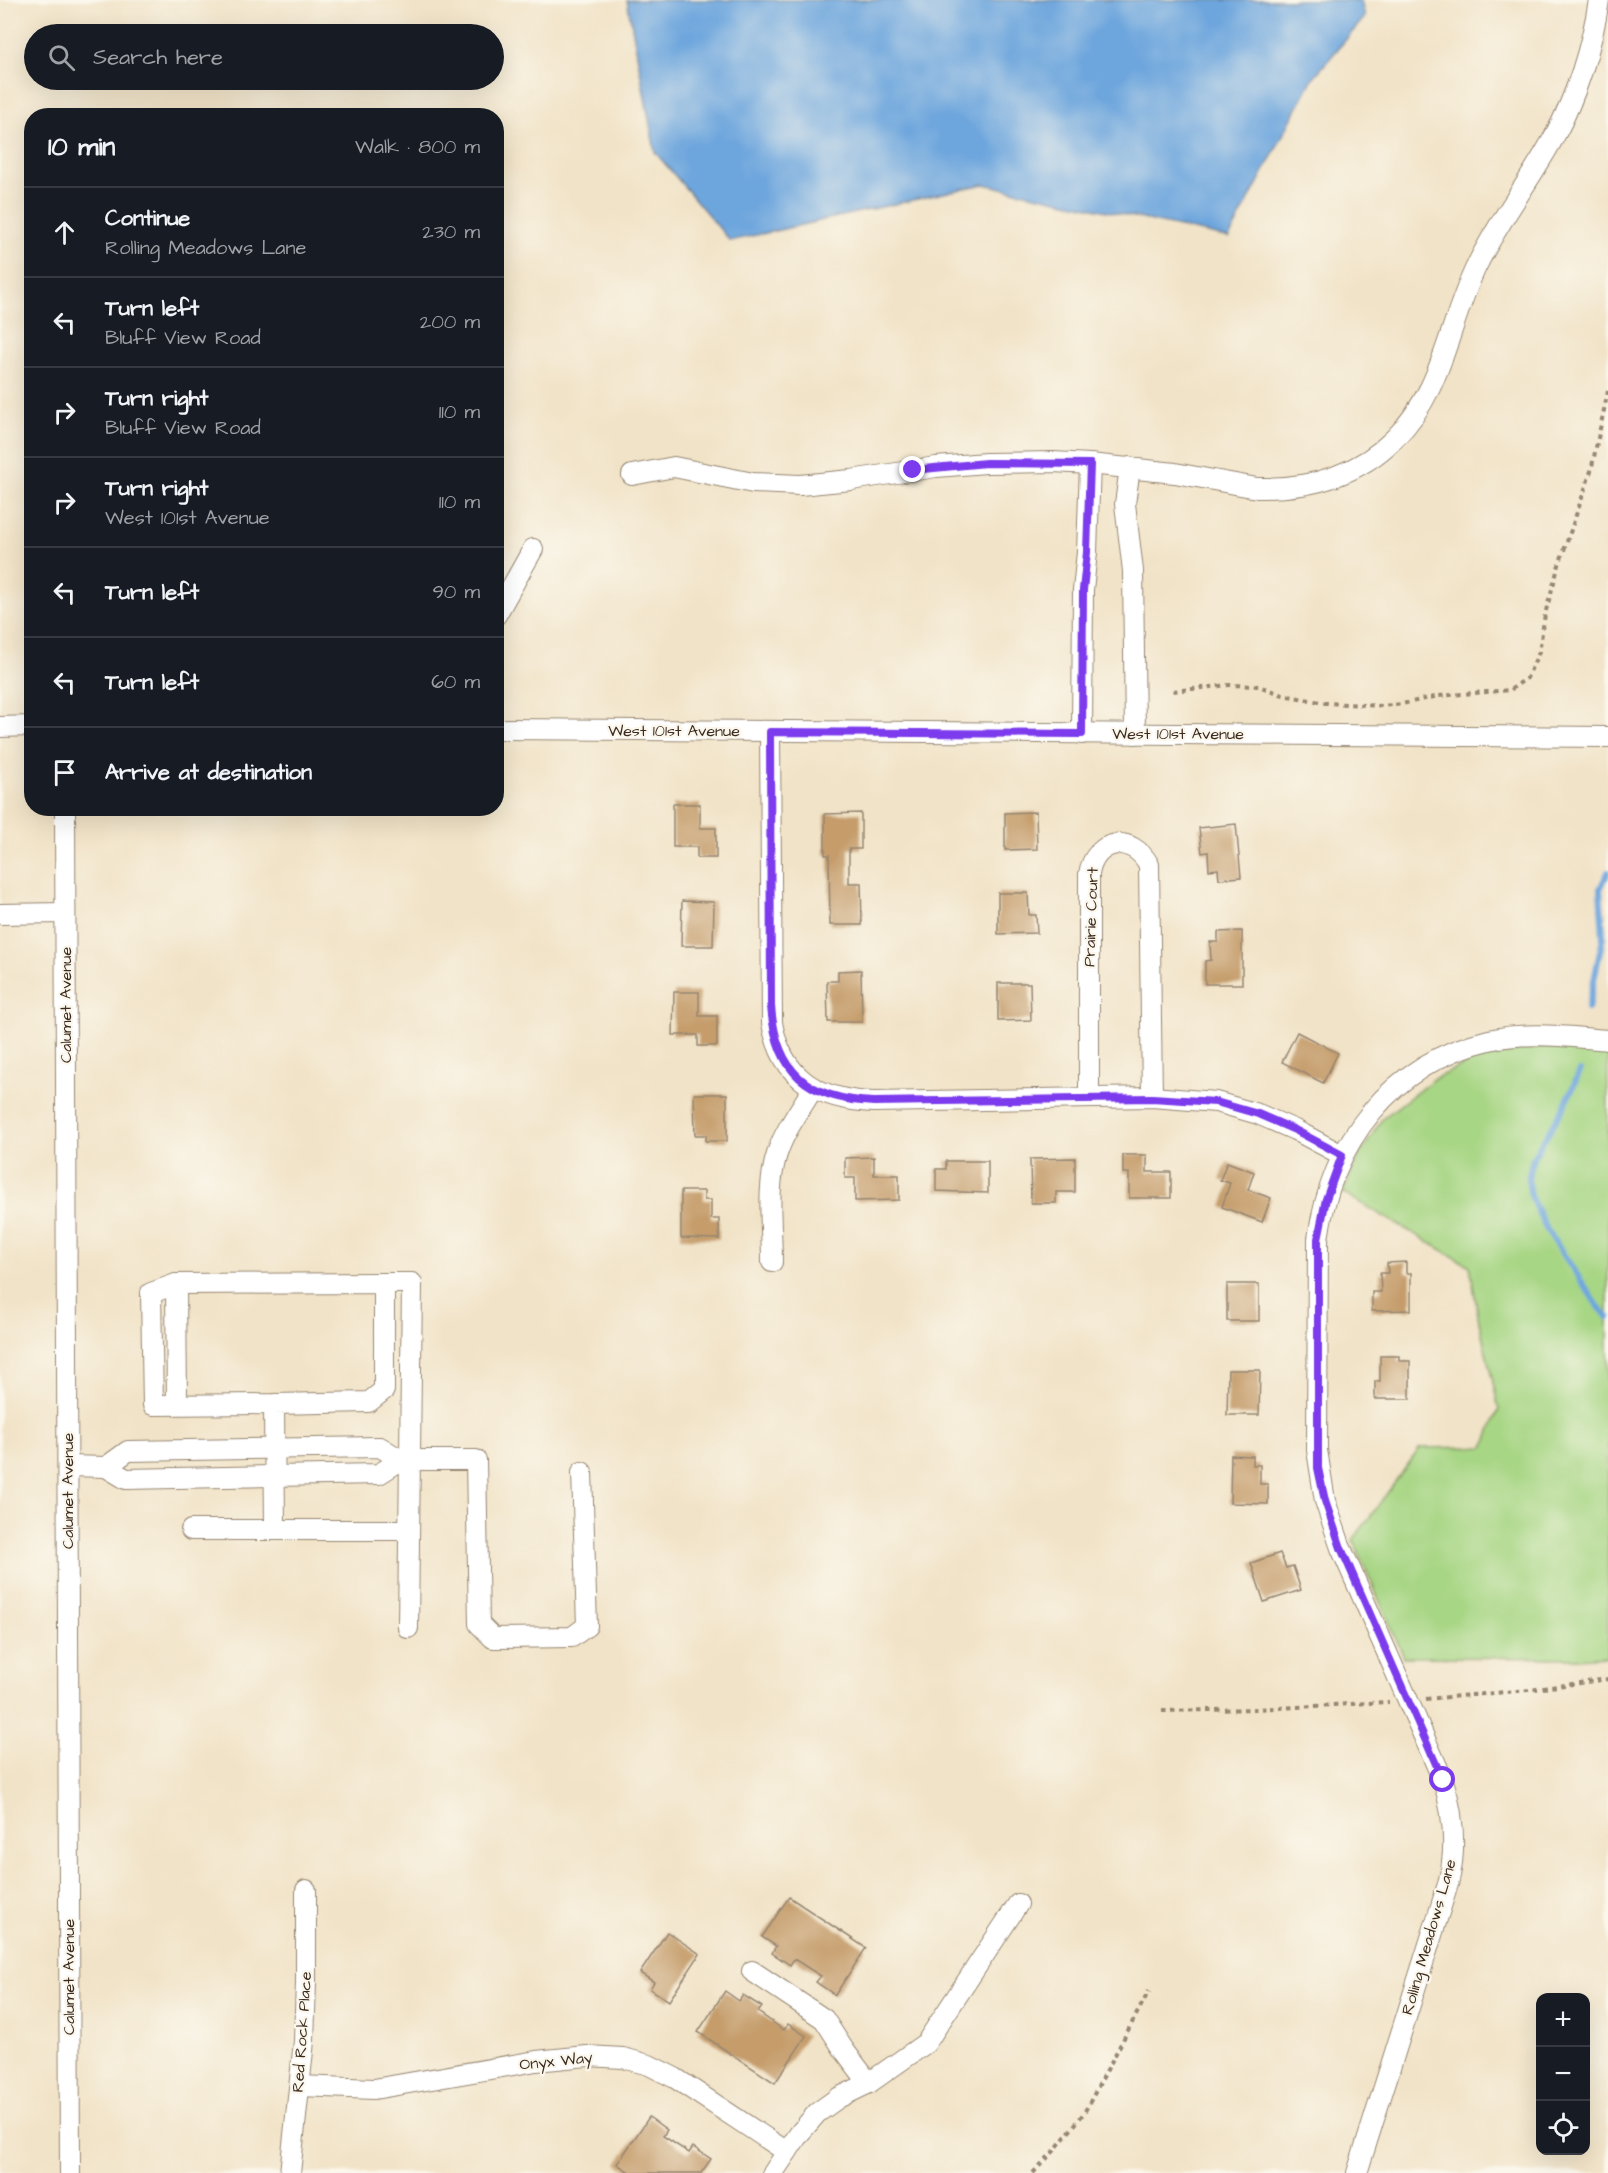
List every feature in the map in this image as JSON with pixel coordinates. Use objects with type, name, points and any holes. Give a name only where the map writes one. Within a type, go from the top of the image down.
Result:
[{"type":"street","points":[[632,475],[674,467],[753,483],[801,485],[936,467],[977,464],[1090,464],[1175,473],[1257,488],[1299,487],[1330,479],[1358,466],[1384,449],[1395,438],[1414,417],[1430,392],[1476,266],[1564,118],[1581,71],[1599,0]]},
{"type":"street","points":[[1082,734],[1083,590],[1087,552],[1090,464]]},
{"type":"street","points":[[1130,467],[1125,504],[1133,571],[1136,734]]},
{"type":"street","points":[[504,601],[533,549]]},
{"type":"street","points":[[0,727],[24,726]]},
{"type":"street","name":"West 101st Avenue","points":[[504,729],[1608,737]]},
{"type":"street","points":[[770,732],[772,1023],[775,1039],[784,1059],[798,1078],[813,1089],[839,1098],[865,1102],[1089,1098],[1207,1101],[1239,1107],[1295,1130],[1342,1155]]},
{"type":"street","name":"Calumet Avenue","points":[[65,816],[70,2173]]},
{"type":"street","name":"Prairie Court","points":[[1089,1098],[1089,873],[1095,855],[1111,844],[1119,843],[1137,849],[1149,864],[1152,1098]]},
{"type":"street","points":[[0,914],[66,913]]},
{"type":"street","name":"Rolling Meadows Lane","points":[[1357,2173],[1448,1884],[1454,1840],[1451,1812],[1443,1780],[1341,1548],[1325,1501],[1318,1468],[1318,1239],[1326,1199],[1342,1155],[1352,1136],[1373,1110],[1399,1084],[1428,1065],[1471,1045],[1516,1036],[1608,1040]]},
{"type":"street","points":[[772,1262],[773,1169],[784,1139],[813,1089]]},
{"type":"street","points":[[384,1283],[384,1390],[369,1402],[153,1405],[151,1293],[176,1284],[412,1282],[405,1460],[409,1530],[408,1628]]},
{"type":"street","points":[[274,1404],[275,1530]]},
{"type":"street","points":[[106,1467],[128,1452],[274,1449],[380,1447],[405,1460],[476,1460],[479,1624],[493,1638],[572,1638],[587,1626],[582,1472]]},
{"type":"street","points":[[68,1466],[106,1467],[126,1479],[379,1474],[405,1460]]},
{"type":"street","points":[[191,1530],[409,1530]]},
{"type":"street","name":"Red Rock Place","points":[[290,2173],[306,2011],[306,1890]]},
{"type":"street","points":[[773,2173],[799,2134],[817,2113],[838,2098],[869,2083],[926,2043],[1018,1904]]},
{"type":"street","points":[[752,1971],[824,2019],[869,2083]]},
{"type":"street","name":"Onyx Way","points":[[300,2086],[374,2089],[536,2061],[587,2056],[623,2058],[649,2065],[675,2078],[787,2152]]},
{"type":"path","points":[[1173,691],[1230,685],[1259,686],[1283,695],[1326,703],[1382,706],[1439,696],[1510,690],[1527,678],[1539,652],[1545,614],[1558,568],[1591,471],[1608,391]]},
{"type":"path","points":[[1033,2173],[1084,2113],[1149,1991]]},
{"type":"green space","points":[[1540,1047],[1608,1053],[1608,1656],[1575,1658],[1404,1657],[1353,1540],[1420,1448],[1484,1447],[1499,1409],[1479,1321],[1470,1266],[1343,1193],[1357,1159],[1382,1119],[1434,1079],[1476,1059]]},
{"type":"water","points":[[627,0],[1361,0],[1365,17],[1313,78],[1229,238],[984,184],[730,241],[655,152]]},
{"type":"building","points":[[673,804],[700,804],[700,828],[716,828],[716,858],[697,858],[697,847],[673,847]]},
{"type":"building","points":[[1036,812],[1037,849],[1005,850],[1005,813]]},
{"type":"building","points":[[861,813],[861,849],[849,849],[849,883],[861,883],[862,925],[830,925],[829,855],[825,855],[825,814]]},
{"type":"building","points":[[1236,824],[1241,877],[1219,879],[1218,869],[1209,870],[1208,852],[1202,853],[1199,828]]},
{"type":"building","points":[[998,893],[1028,893],[1029,915],[1036,915],[1037,933],[998,934]]},
{"type":"building","points":[[682,901],[714,902],[713,946],[681,946]]},
{"type":"building","points":[[1242,931],[1242,984],[1205,984],[1205,961],[1211,960],[1210,942],[1218,942],[1218,932]]},
{"type":"building","points":[[861,970],[862,1022],[828,1022],[827,981],[838,981],[838,971]]},
{"type":"building","points":[[998,983],[1030,983],[1031,1020],[998,1021]]},
{"type":"building","points":[[674,992],[699,992],[699,1016],[717,1016],[717,1046],[698,1046],[698,1035],[673,1035]]},
{"type":"building","points":[[1297,1032],[1338,1053],[1323,1083],[1282,1062]]},
{"type":"building","points":[[694,1094],[727,1094],[727,1141],[706,1141],[706,1135],[695,1135]]},
{"type":"building","points":[[1123,1155],[1147,1155],[1147,1172],[1171,1172],[1171,1198],[1129,1198],[1129,1173],[1123,1173]]},
{"type":"building","points":[[874,1157],[874,1175],[899,1175],[899,1200],[855,1201],[855,1178],[845,1178],[845,1158]]},
{"type":"building","points":[[1075,1158],[1075,1192],[1056,1192],[1056,1203],[1031,1203],[1030,1159]]},
{"type":"building","points":[[946,1161],[988,1161],[988,1193],[936,1191],[936,1169],[946,1169]]},
{"type":"building","points":[[1227,1162],[1254,1172],[1248,1190],[1271,1198],[1262,1222],[1222,1207],[1230,1183],[1220,1180]]},
{"type":"building","points":[[681,1191],[704,1191],[704,1200],[711,1200],[711,1219],[719,1219],[719,1239],[681,1238]]},
{"type":"building","points":[[1406,1262],[1406,1273],[1411,1273],[1411,1310],[1372,1311],[1372,1292],[1381,1292],[1380,1273],[1388,1273],[1387,1263]]},
{"type":"building","points":[[1227,1284],[1259,1284],[1259,1321],[1227,1321]]},
{"type":"building","points":[[1380,1356],[1399,1356],[1399,1361],[1410,1361],[1410,1399],[1375,1399],[1375,1381],[1380,1381]]},
{"type":"building","points":[[1228,1370],[1260,1370],[1259,1415],[1227,1415]]},
{"type":"building","points":[[1231,1455],[1253,1456],[1253,1465],[1260,1465],[1260,1484],[1268,1484],[1268,1504],[1230,1503]]},
{"type":"building","points":[[1280,1553],[1286,1568],[1293,1566],[1301,1590],[1264,1602],[1251,1563]]},
{"type":"building","points":[[789,1897],[866,1948],[835,1995],[816,1982],[821,1976],[794,1959],[790,1965],[772,1953],[776,1946],[762,1937]]},
{"type":"building","points":[[667,1932],[700,1954],[669,2001],[650,1989],[654,1982],[640,1973]]},
{"type":"building","points":[[725,1991],[739,2001],[743,1995],[762,2007],[758,2012],[784,2030],[788,2024],[806,2036],[775,2083],[698,2032]]},
{"type":"building","points":[[649,2117],[667,2130],[663,2136],[689,2153],[693,2147],[711,2159],[701,2173],[631,2173],[617,2164]]},
{"type":"waterway","points":[[1588,1009],[1603,937],[1600,889],[1608,872]]},
{"type":"waterway","points":[[1580,1071],[1565,1105],[1533,1158],[1528,1180],[1532,1200],[1547,1230],[1598,1306],[1608,1317]]},
{"type":"route","points":[[913,470],[986,463],[1090,464],[1087,552],[1083,590],[1082,734],[770,732],[771,1006],[772,1023],[779,1052],[798,1078],[813,1089],[839,1098],[874,1102],[1152,1098],[1216,1102],[1258,1114],[1295,1130],[1342,1155],[1320,1220],[1318,1239],[1318,1468],[1325,1501],[1341,1548],[1443,1780]]}]
